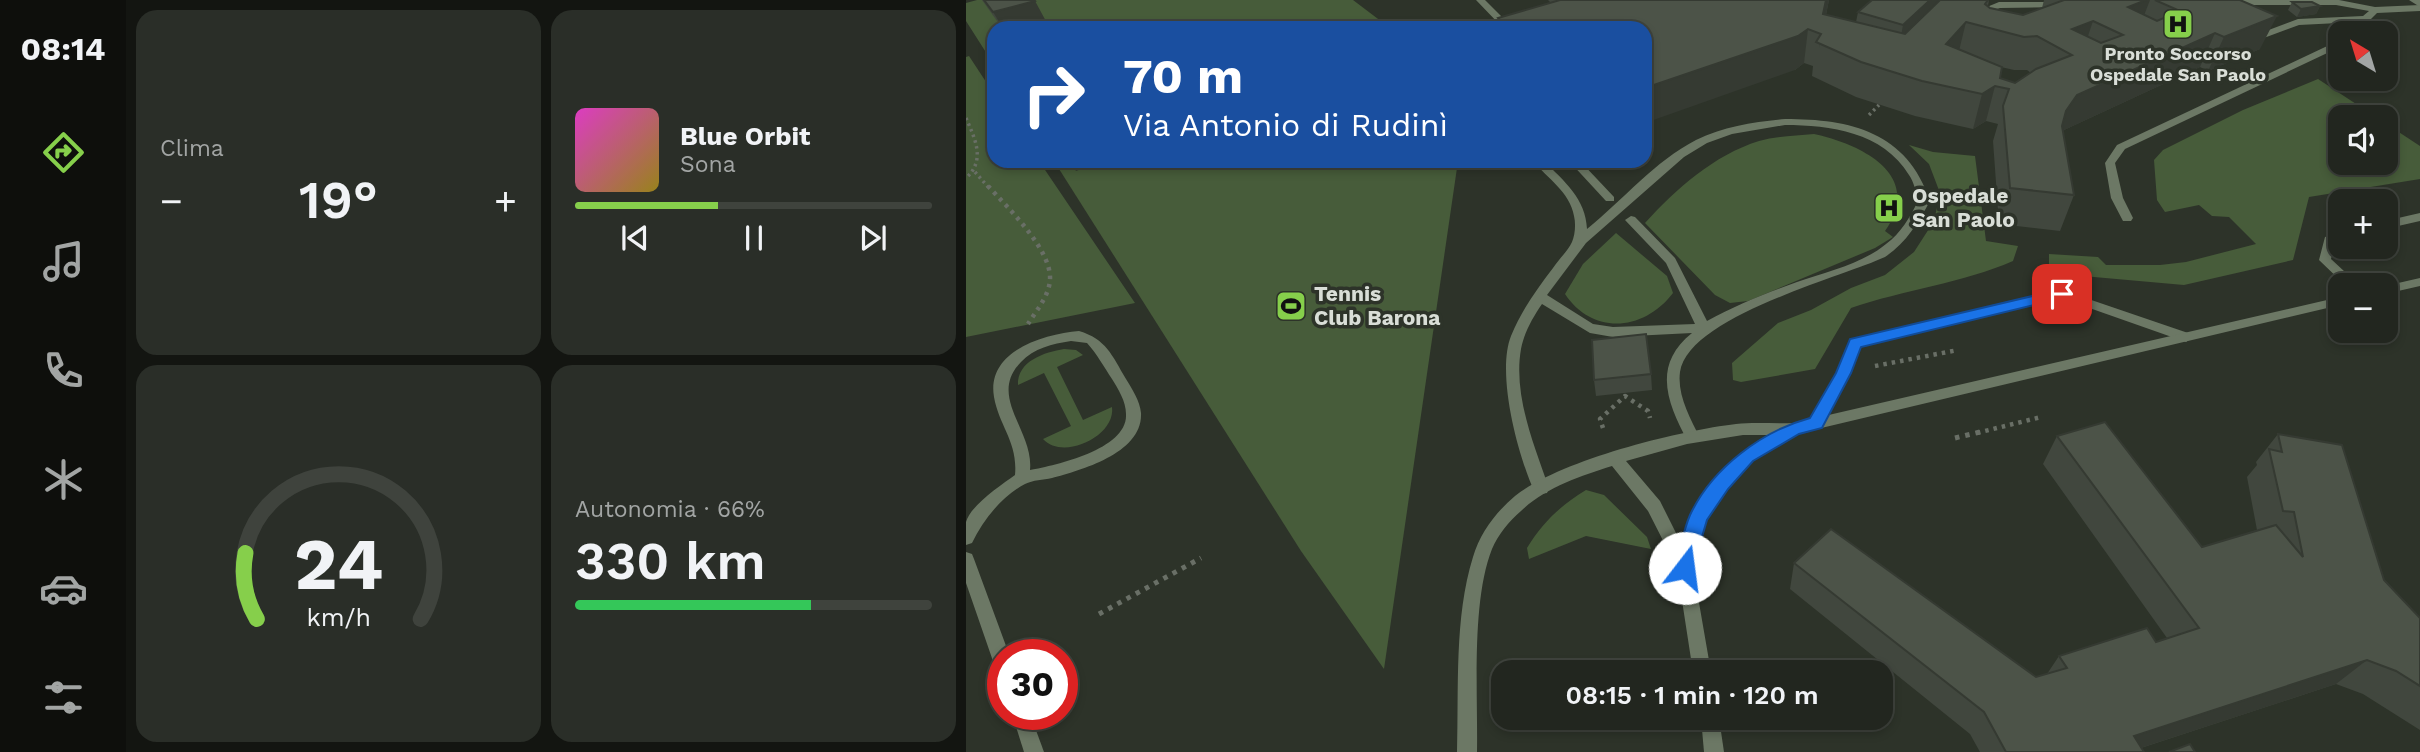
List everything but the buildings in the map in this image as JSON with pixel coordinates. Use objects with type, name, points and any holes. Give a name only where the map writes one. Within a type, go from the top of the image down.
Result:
[{"type":"street","points":[[1480,0],[1501,21]]},
{"type":"street","points":[[2413,0],[2420,6]]},
{"type":"street","points":[[2216,4],[2336,2],[2375,10],[2420,6]]},
{"type":"street","points":[[2242,3],[2250,13]]},
{"type":"street","points":[[1996,24],[1984,15],[1989,8],[1999,5],[2076,5]]},
{"type":"street","points":[[2246,42],[2298,22],[2367,19],[2375,10]]},
{"type":"street","points":[[1517,21],[1526,19]]},
{"type":"street","points":[[2273,22],[2284,27]]},
{"type":"street","points":[[2127,218],[2117,198],[2110,163],[2121,147],[2328,49]]},
{"type":"street","points":[[1539,296],[1590,328],[1613,332],[1704,328],[1782,291],[1883,253],[1907,232],[1924,201],[1913,172],[1894,152],[1872,138],[1822,122],[1782,120],[1741,128],[1701,142],[1657,175],[1578,243],[1539,296],[1514,346],[1515,405],[1541,488]]},
{"type":"street","points":[[1544,168],[1570,196],[1582,215],[1583,228],[1578,243]]},
{"type":"street","points":[[1581,168],[1610,199]]},
{"type":"street","points":[[2398,222],[2420,217]]},
{"type":"street","points":[[1631,220],[1671,261],[1704,328]]},
{"type":"street","points":[[2328,245],[2325,260],[2340,273]]},
{"type":"street","points":[[2398,287],[2420,282]]},
{"type":"street","points":[[1816,423],[1843,373],[1855,343],[2062,294],[2186,337]]},
{"type":"street","points":[[1467,752],[1472,604],[1481,554],[1504,516],[1541,488],[1615,458],[1693,438],[1736,430],[1794,429],[2328,304]]},
{"type":"street","points":[[1693,438],[1678,410],[1674,378],[1676,362],[1704,328]]},
{"type":"street","points":[[966,538],[977,518],[992,500],[1022,478],[1048,474],[1077,464],[1104,452],[1131,431],[1135,417],[1132,404],[1099,347],[1092,340],[1061,337],[1040,344],[1023,352],[1001,373],[998,389],[1026,460],[1022,478]]},
{"type":"street","points":[[1685,568],[1699,517],[1722,484],[1747,456],[1794,429]]},
{"type":"street","points":[[1615,458],[1654,506],[1685,568],[1700,660]]},
{"type":"street","points":[[966,559],[994,639]]},
{"type":"street","points":[[1026,730],[1034,752]]},
{"type":"street","points":[[1711,730],[1714,752]]},
{"type":"path","points":[[966,118],[980,155],[975,172],[966,178]]},
{"type":"path","points":[[975,172],[1038,247],[1051,268],[1050,284],[1026,330]]},
{"type":"path","points":[[1875,366],[1958,349]]},
{"type":"path","points":[[1603,428],[1600,419],[1625,396],[1647,411],[1650,418]]},
{"type":"path","points":[[1955,438],[2041,417]]},
{"type":"path","points":[[1099,614],[1201,558]]},
{"type":"green space","points":[[977,0],[1353,0],[1381,21],[987,21],[987,54],[966,21],[966,3]]},
{"type":"green space","points":[[969,56],[987,83],[987,168],[1044,168],[1135,303],[966,337],[966,57]]},
{"type":"green space","points":[[2318,79],[2328,86],[2328,91],[2336,91],[2358,105],[2328,105],[2328,175],[2398,175],[2398,132],[2420,146],[2420,179],[2358,189],[2328,189],[2328,194],[2309,197],[2293,260],[2184,285],[2049,273],[2049,254],[2098,257],[2106,265],[2160,265],[2186,262],[2256,244],[2229,217],[2212,216],[2199,205],[2165,212],[2157,200],[2154,160],[2163,150],[2243,110]]},
{"type":"green space","points":[[1814,134],[1850,145],[1867,154],[1882,165],[1892,178],[1897,193],[1895,211],[1885,231],[1893,237],[1875,248],[1748,301],[1730,303],[1715,295],[1645,223],[1697,174],[1742,147],[1766,139]]},
{"type":"green space","points":[[1909,145],[1933,152],[1975,156],[1986,241],[2018,246],[2013,261],[1974,275],[1851,308],[1815,369],[1741,382],[1733,380],[1732,363],[1778,323],[1885,275],[1914,252],[1934,221],[1940,193],[1929,164]]},
{"type":"green space","name":"Tennis Club Barona","points":[[1058,168],[1457,168],[1384,669],[1301,551]]},
{"type":"green space","points":[[1616,233],[1667,276],[1673,293],[1648,315],[1619,324],[1590,317],[1576,308],[1565,294],[1583,264]]},
{"type":"green space","points":[[1064,349],[1076,350],[1083,355],[1057,367],[1083,420],[1112,407],[1111,418],[1097,436],[1075,446],[1063,447],[1052,445],[1043,439],[1071,426],[1044,373],[1018,385],[1022,370],[1027,364],[1041,355]]},
{"type":"green space","points":[[1586,490],[1604,495],[1647,537],[1651,549],[1586,536],[1529,559],[1527,548],[1539,530],[1568,502]]},
{"type":"place","name":"Pronto Soccorso Ospedale San Paolo","points":[[2178,24]]},
{"type":"place","name":"Ospedale San Paolo","points":[[1889,208]]},
{"type":"place","name":"Tennis Club Barona","points":[[1291,306]]},
{"type":"route","points":[[1685,568],[1699,517],[1722,484],[1747,456],[1794,429],[1816,423],[1843,373],[1855,343],[2062,294]]}]
